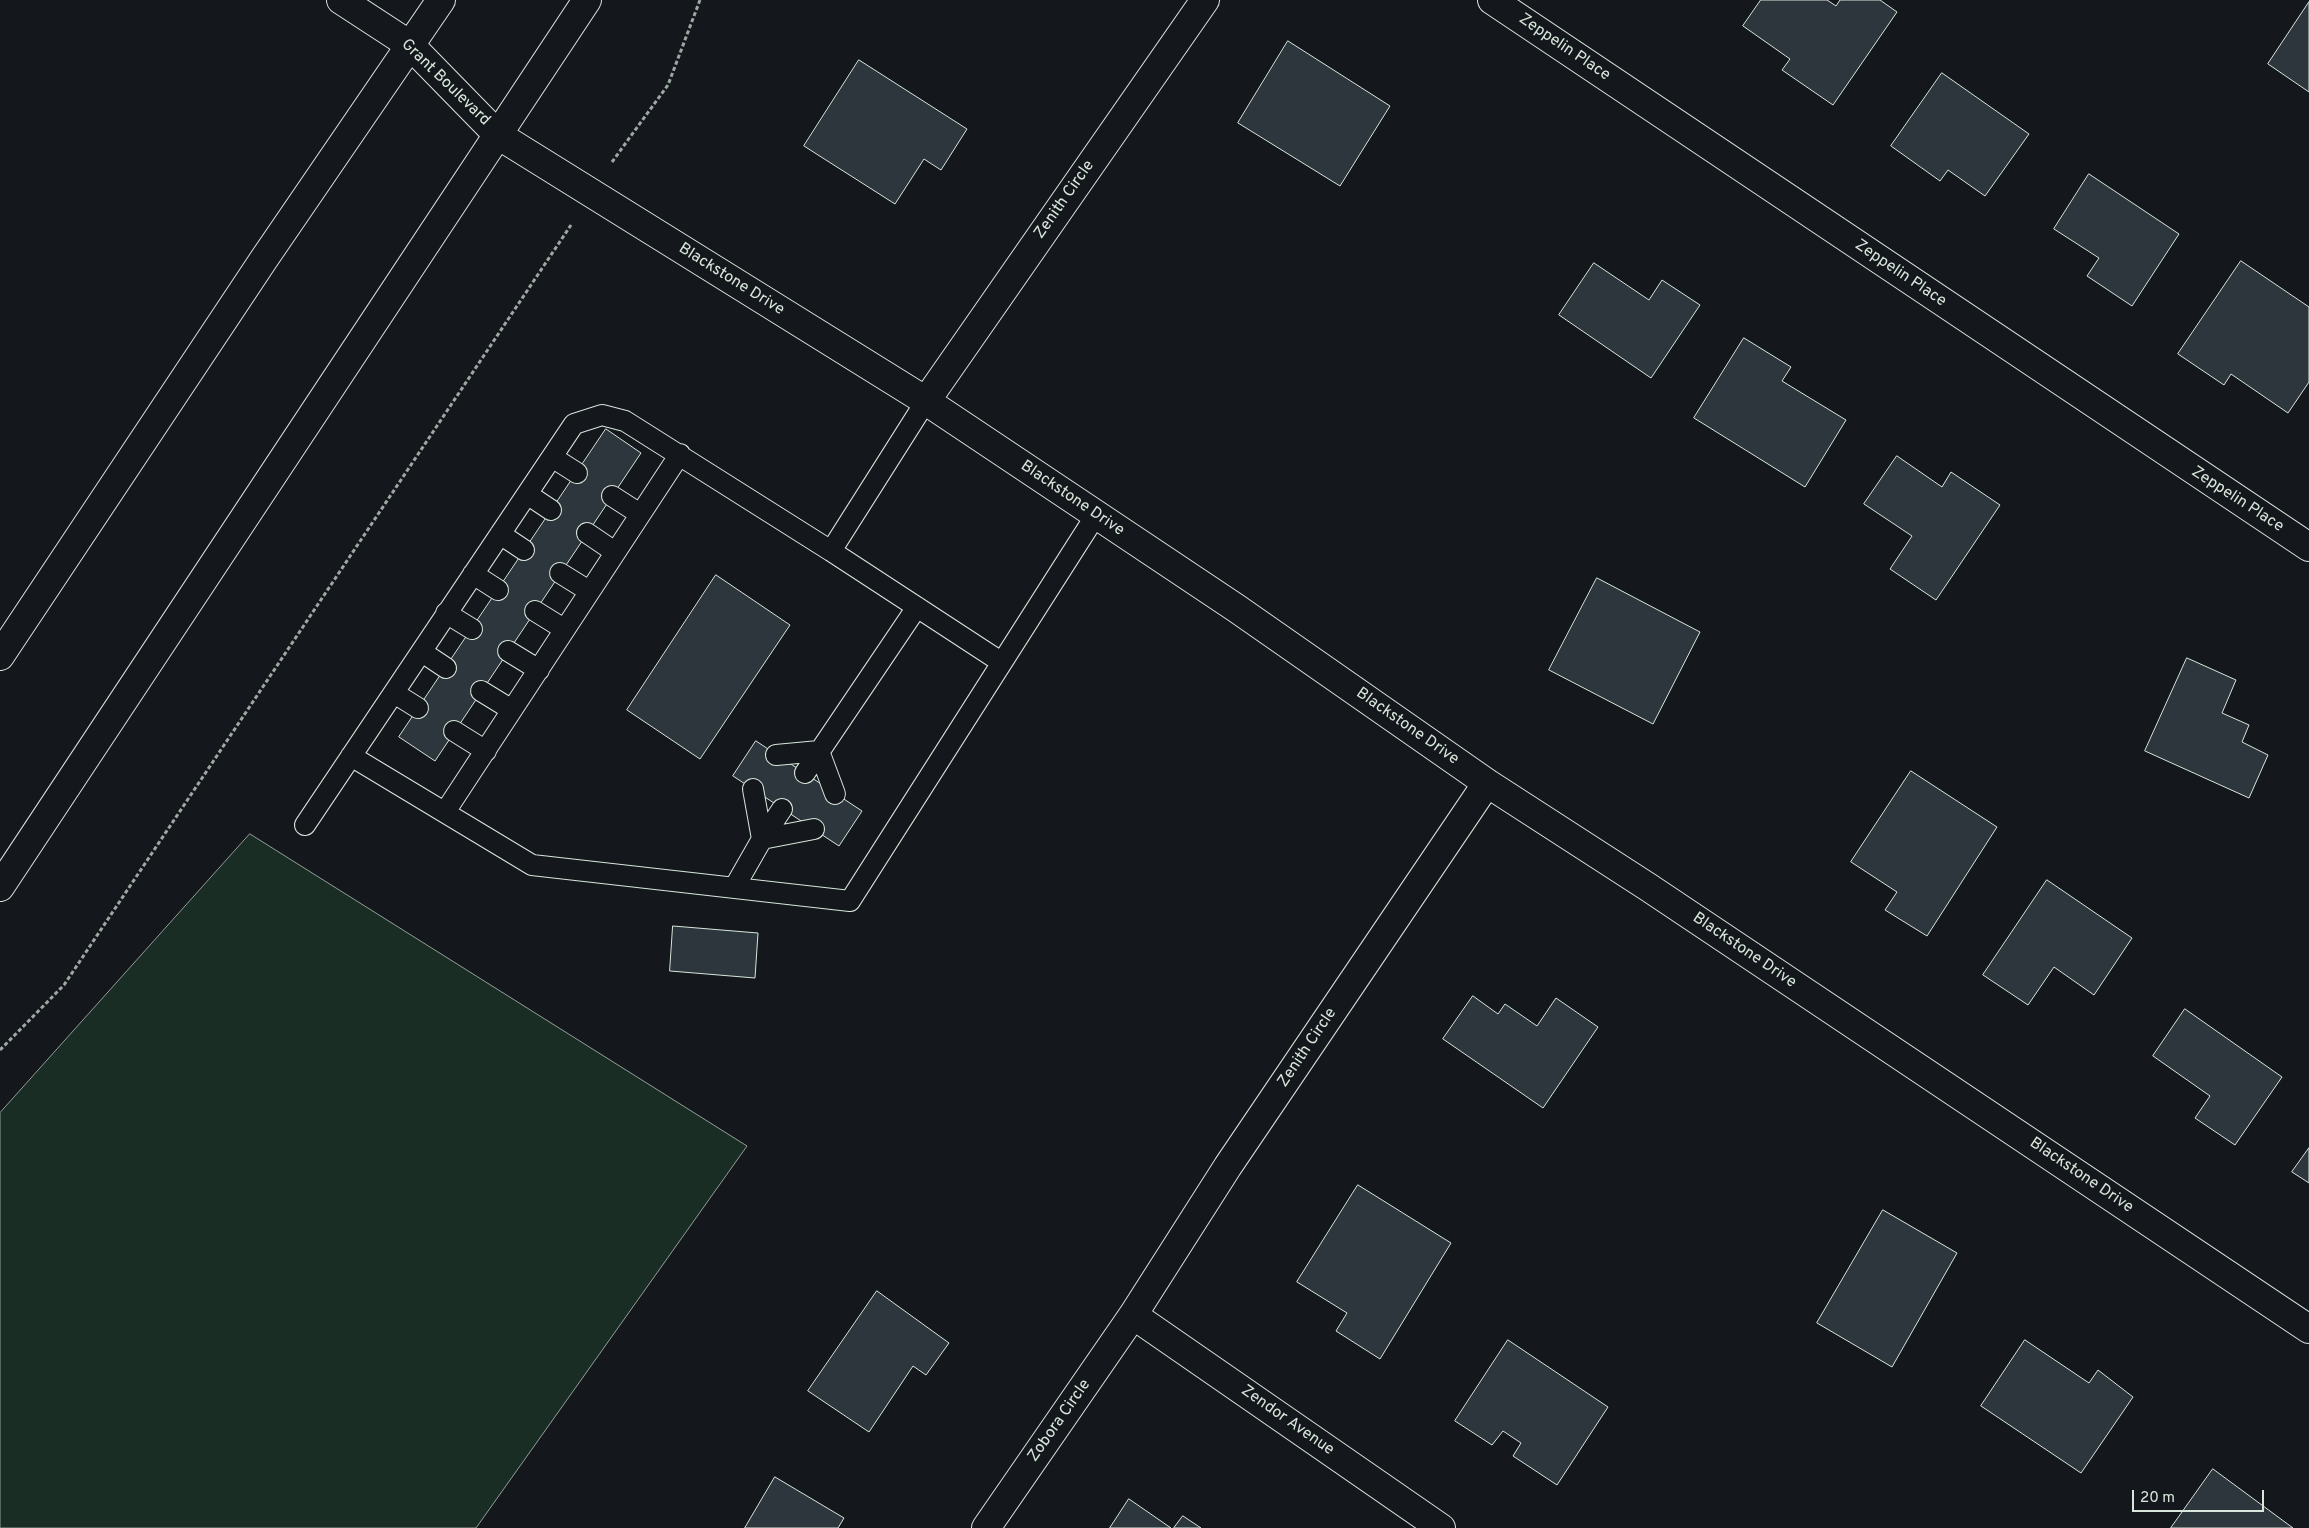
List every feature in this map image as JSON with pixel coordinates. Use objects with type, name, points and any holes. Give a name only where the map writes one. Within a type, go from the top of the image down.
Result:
[{"type":"main road","name":"Grant Boulevard","points":[[341,0],[410,45],[498,135]]},
{"type":"main road","points":[[0,656],[441,0]]},
{"type":"main road","points":[[0,888],[587,0]]},
{"type":"main road","name":"Zenith Circle","points":[[926,401],[1205,0]]},
{"type":"main road","name":"Zeppelin Place","points":[[1492,0],[2309,547]]},
{"type":"main road","name":"Blackstone Drive","points":[[498,135],[926,401],[1236,608],[1487,783],[1681,909],[2309,1329]]},
{"type":"main road","name":"Zenith Circle","points":[[1133,1315],[1228,1166],[1487,783]]},
{"type":"main road","name":"Zobora Circle","points":[[986,1528],[1133,1315]]},
{"type":"main road","name":"Zendor Avenue","points":[[1133,1315],[1441,1528]]},
{"type":"lane","points":[[831,552],[926,401]]},
{"type":"lane","points":[[305,825],[574,424],[602,415],[626,421],[680,454],[1001,662]]},
{"type":"lane","points":[[445,812],[680,454]]},
{"type":"lane","points":[[552,457],[577,473]]},
{"type":"lane","points":[[527,494],[551,510]]},
{"type":"lane","points":[[612,496],[640,514]]},
{"type":"lane","points":[[351,756],[532,865],[850,901],[1096,515]]},
{"type":"lane","points":[[587,533],[614,552]]},
{"type":"lane","points":[[500,534],[524,550]]},
{"type":"lane","points":[[560,573],[589,591]]},
{"type":"lane","points":[[472,574],[498,590]]},
{"type":"lane","points":[[805,773],[917,607]]},
{"type":"lane","points":[[535,611],[564,629]]},
{"type":"lane","points":[[446,614],[472,629]]},
{"type":"lane","points":[[508,651],[539,670]]},
{"type":"lane","points":[[422,652],[446,668]]},
{"type":"lane","points":[[482,690],[512,710]]},
{"type":"lane","points":[[394,693],[418,708]]},
{"type":"lane","points":[[454,731],[486,750]]},
{"type":"lane","points":[[776,755],[819,751]]},
{"type":"lane","points":[[819,751],[835,794]]},
{"type":"lane","points":[[753,790],[762,839]]},
{"type":"lane","points":[[734,888],[762,839],[782,809]]},
{"type":"lane","points":[[762,839],[814,829]]},
{"type":"path","points":[[617,155],[668,84],[700,0]]},
{"type":"path","points":[[0,1050],[64,985],[551,256]]},
{"type":"green space","points":[[250,834],[747,1146],[476,1528],[0,1528],[0,1113]]},
{"type":"building","points":[[1761,0],[1827,0],[1836,6],[1840,0],[1880,0],[1897,12],[1833,105],[1782,70],[1790,59],[1743,26]]},
{"type":"building","points":[[2309,2],[2309,92],[2268,64]]},
{"type":"building","points":[[1288,41],[1390,106],[1340,186],[1238,123]]},
{"type":"building","points":[[859,60],[967,129],[941,170],[924,159],[895,204],[804,146]]},
{"type":"building","points":[[1942,73],[2029,134],[1985,196],[1948,170],[1940,181],[1891,146]]},
{"type":"building","points":[[2089,174],[2179,234],[2132,306],[2087,276],[2099,258],[2054,229]]},
{"type":"building","points":[[2241,261],[2309,307],[2309,382],[2288,413],[2231,374],[2224,385],[2178,354]]},
{"type":"building","points":[[1594,263],[1649,300],[1662,280],[1700,305],[1651,378],[1559,315]]},
{"type":"building","points":[[1744,338],[1791,367],[1782,381],[1846,420],[1805,487],[1694,418]]},
{"type":"building","points":[[606,429],[641,453],[435,761],[399,737]]},
{"type":"building","points":[[1897,456],[1942,487],[1951,472],[2000,505],[1936,600],[1890,569],[1912,536],[1864,504]]},
{"type":"building","points":[[716,575],[790,625],[700,759],[627,710]]},
{"type":"building","points":[[1597,578],[1700,632],[1653,724],[1549,670]]},
{"type":"building","points":[[2187,658],[2236,680],[2222,713],[2249,725],[2242,742],[2268,755],[2249,798],[2145,751]]},
{"type":"building","points":[[756,741],[862,811],[839,846],[733,776]]},
{"type":"building","points":[[1911,771],[1997,827],[1927,936],[1885,910],[1897,892],[1851,862]]},
{"type":"building","points":[[2047,880],[2132,938],[2094,995],[2054,967],[2028,1005],[1983,975]]},
{"type":"building","points":[[673,926],[758,933],[755,978],[670,971]]},
{"type":"building","points":[[1473,996],[1498,1014],[1505,1004],[1537,1026],[1556,998],[1598,1027],[1543,1108],[1443,1039]]},
{"type":"building","points":[[2185,1009],[2282,1077],[2235,1145],[2195,1118],[2210,1096],[2153,1056]]},
{"type":"building","points":[[2309,1148],[2309,1183],[2292,1172]]},
{"type":"building","points":[[1358,1185],[1451,1243],[1380,1359],[1336,1331],[1347,1313],[1297,1282]]},
{"type":"building","points":[[1883,1210],[1957,1253],[1892,1367],[1817,1323]]},
{"type":"building","points":[[877,1291],[949,1343],[926,1375],[913,1366],[869,1432],[808,1391]]},
{"type":"building","points":[[1508,1340],[1608,1407],[1557,1485],[1513,1456],[1521,1443],[1503,1431],[1492,1445],[1455,1421]]},
{"type":"building","points":[[2025,1340],[2089,1383],[2098,1370],[2133,1397],[2081,1473],[1981,1406]]},
{"type":"building","points":[[2213,1469],[2293,1528],[2171,1528]]},
{"type":"building","points":[[775,1477],[844,1518],[838,1528],[745,1528]]},
{"type":"building","points":[[1129,1499],[1171,1528],[1110,1528]]},
{"type":"building","points":[[1183,1516],[1201,1528],[1174,1528]]}]
